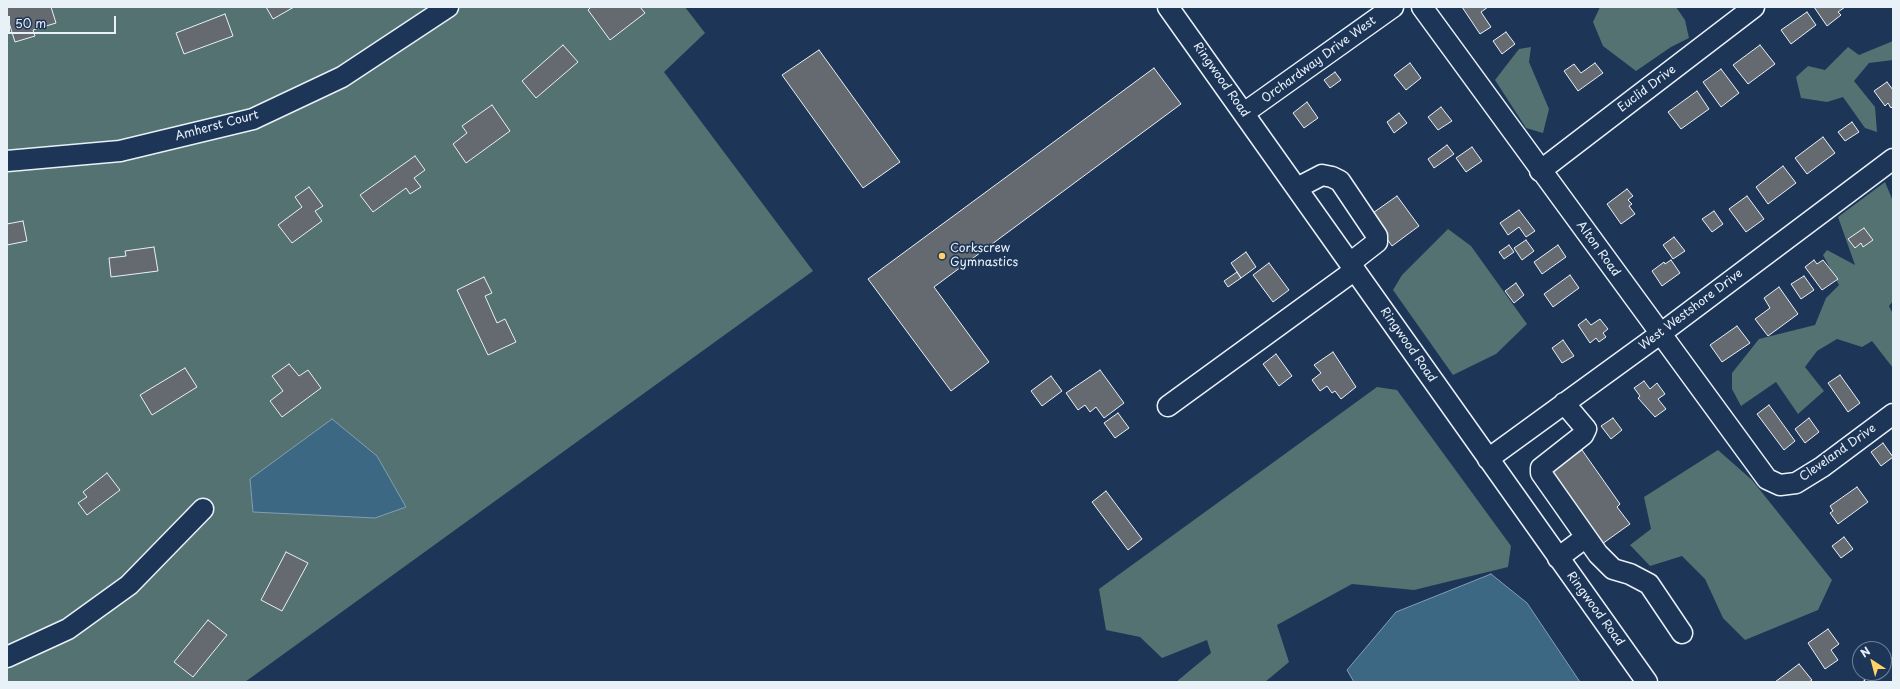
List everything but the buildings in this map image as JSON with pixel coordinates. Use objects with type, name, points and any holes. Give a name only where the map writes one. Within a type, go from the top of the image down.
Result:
[{"type":"street","name":"Amherst Court","points":[[7,161],[120,151],[252,119],[342,77],[448,7]]},
{"type":"street","name":"Ringwood Road","points":[[1168,7],[1647,682]]},
{"type":"street","name":"Orchardway Drive West","points":[[1244,113],[1393,7]]},
{"type":"street","name":"Alton Road","points":[[1422,7],[1540,171],[1767,479],[1780,484]]},
{"type":"street","name":"Euclid Drive","points":[[1540,171],[1754,7]]},
{"type":"street","name":"West Westshore Drive","points":[[1488,460],[1660,334],[1893,159]]},
{"type":"street","points":[[1168,406],[1352,266],[1377,242],[1377,236],[1340,181],[1332,177],[1322,175],[1297,188]]},
{"type":"street","points":[[1564,403],[1586,429],[1582,435],[1541,468],[1541,473],[1598,554],[1613,569],[1630,574],[1649,584],[1682,633]]},
{"type":"street","name":"Cleveland Drive","points":[[1780,484],[1796,483],[1822,467],[1893,414]]},
{"type":"street","points":[[7,657],[68,629],[129,585],[203,509]]},
{"type":"street","points":[[1558,558],[1586,536]]},
{"type":"street","points":[[1875,682],[1893,669]]},
{"type":"green space","points":[[7,7],[685,7],[705,33],[664,72],[813,271],[245,682],[7,682]]},
{"type":"green space","points":[[1600,7],[1676,7],[1685,20],[1689,38],[1671,47],[1636,71],[1603,46],[1593,22]]},
{"type":"green space","points":[[1893,41],[1893,60],[1869,63],[1854,81],[1875,107],[1877,132],[1865,128],[1843,97],[1827,102],[1801,98],[1796,77],[1808,66],[1825,70],[1848,47],[1859,55]]},
{"type":"green space","points":[[1531,47],[1529,62],[1549,109],[1543,133],[1526,128],[1495,80],[1519,49]]},
{"type":"green space","points":[[1885,182],[1893,201],[1893,301],[1889,306],[1893,314],[1893,368],[1872,341],[1862,347],[1837,339],[1817,351],[1805,367],[1824,391],[1798,414],[1776,382],[1741,406],[1732,389],[1732,373],[1759,339],[1815,325],[1826,298],[1839,285],[1823,255],[1827,250],[1855,265],[1838,217]]},
{"type":"green space","points":[[1448,229],[1471,246],[1527,324],[1496,354],[1453,375],[1393,290],[1402,275]]},
{"type":"green space","points":[[1377,387],[1397,390],[1511,546],[1508,567],[1414,590],[1352,584],[1277,625],[1289,662],[1265,682],[1176,682],[1211,653],[1207,640],[1162,658],[1140,637],[1106,630],[1099,589]]},
{"type":"green space","points":[[1718,450],[1752,480],[1832,580],[1818,610],[1745,640],[1723,618],[1705,579],[1682,556],[1650,566],[1630,545],[1651,529],[1644,497]]},
{"type":"water","points":[[332,419],[377,456],[406,507],[375,518],[253,512],[250,479]]},
{"type":"water","points":[[1491,574],[1527,603],[1580,682],[1354,682],[1347,670],[1396,612]]},
{"type":"place","name":"Corkscrew Gymnastics","points":[[942,256]]}]
